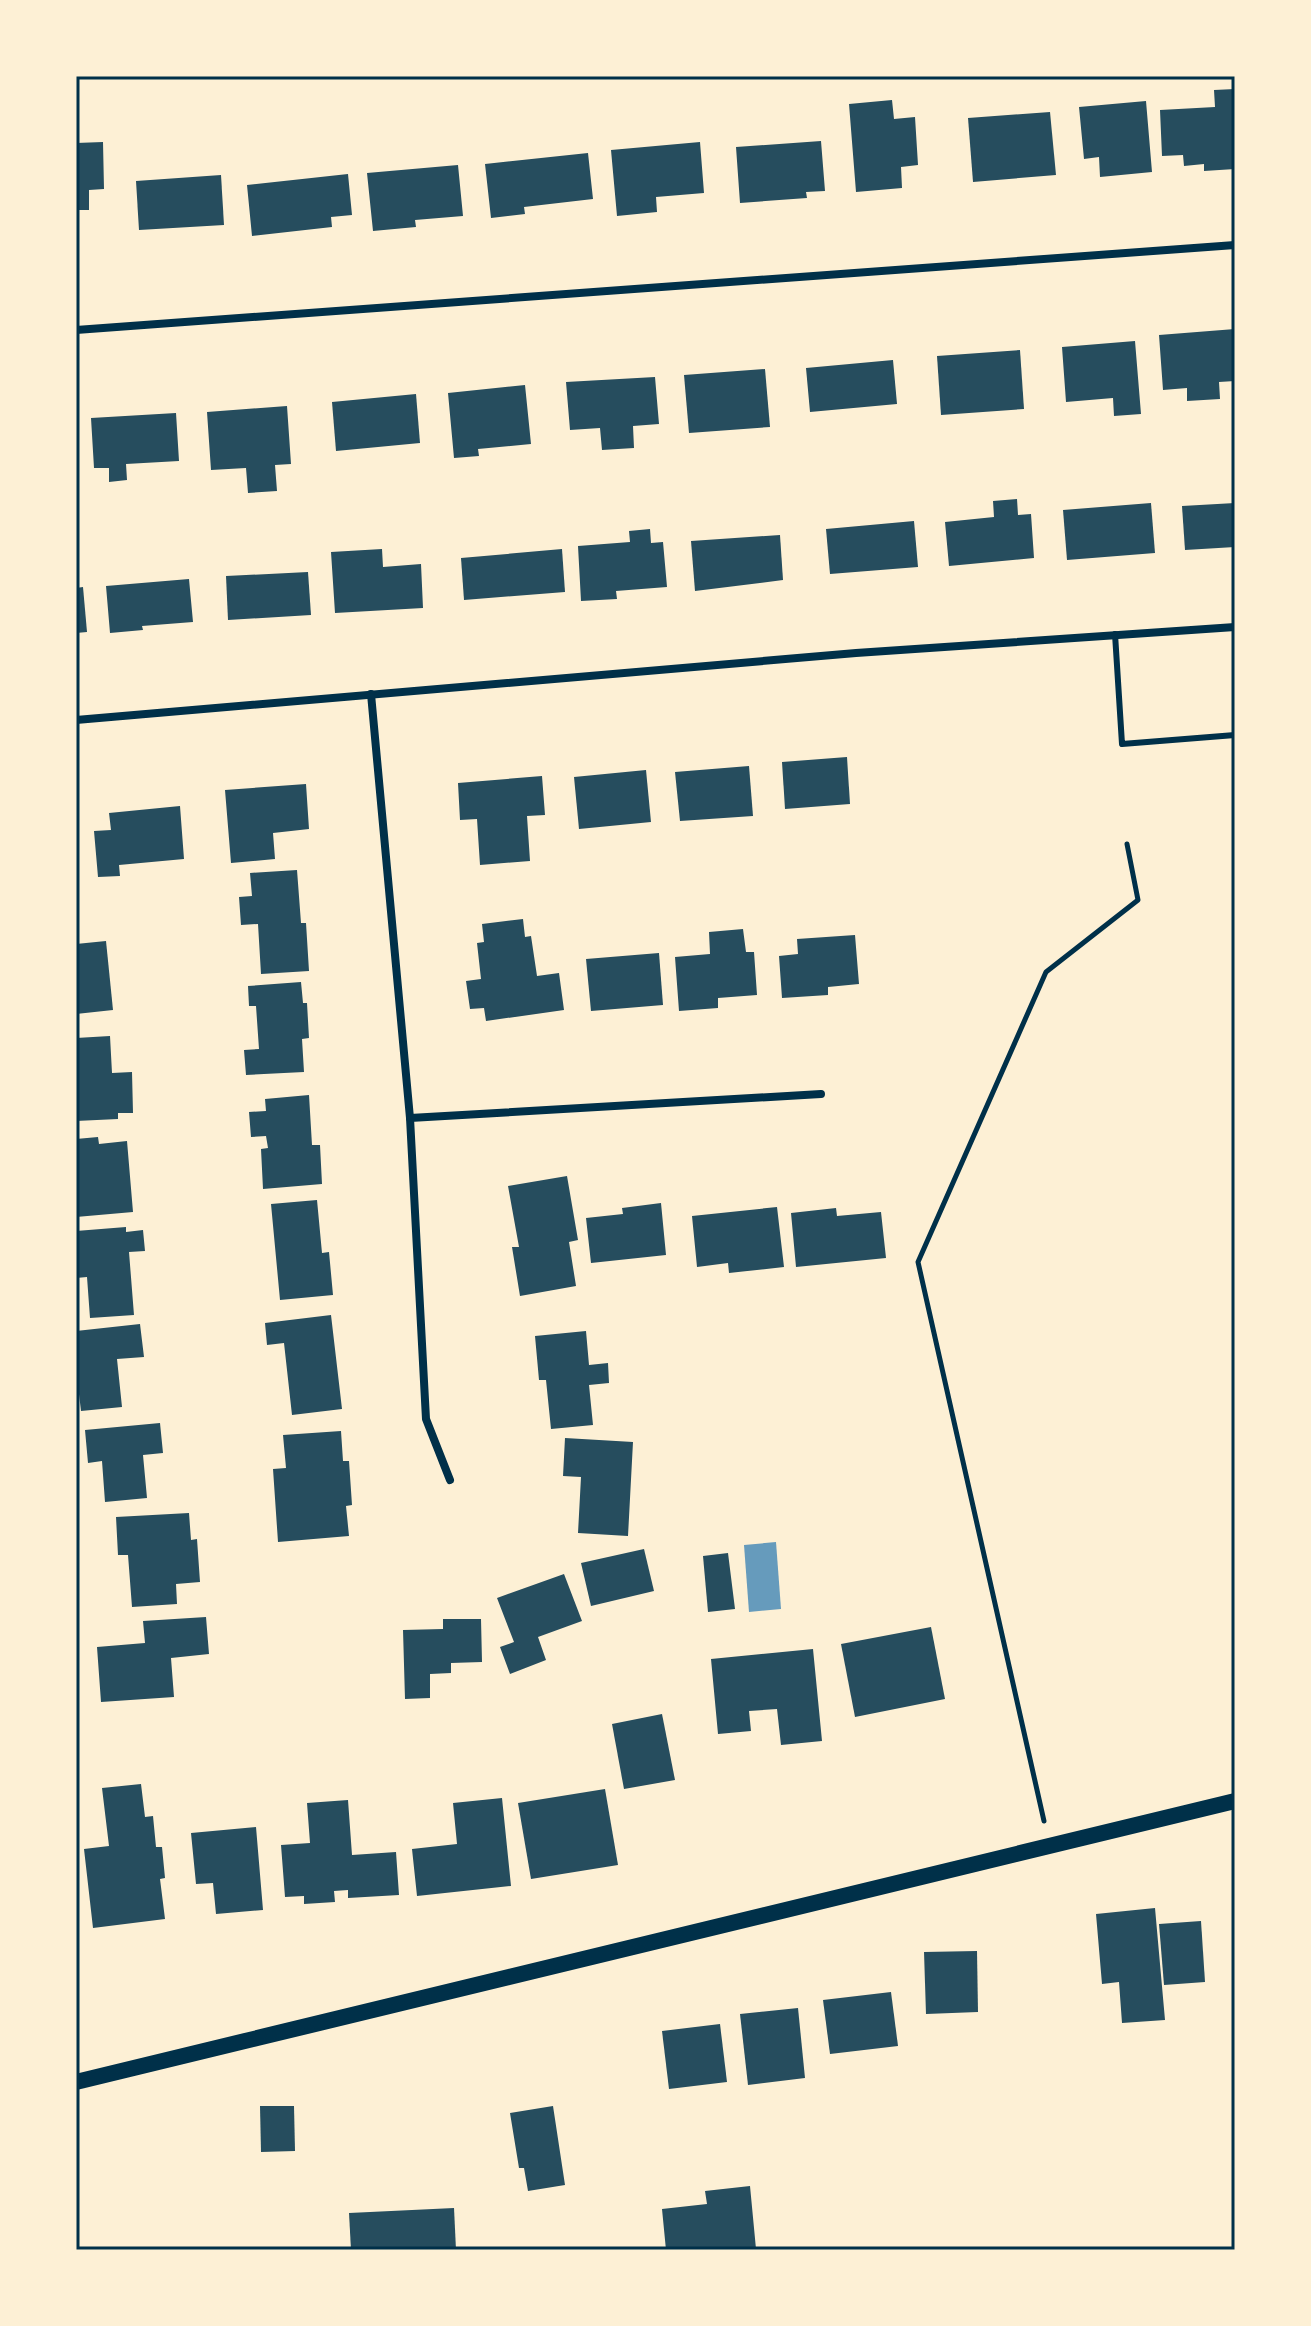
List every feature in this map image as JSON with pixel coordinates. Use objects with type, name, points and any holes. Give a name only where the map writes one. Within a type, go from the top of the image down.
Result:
[{"type":"main road","points":[[76,2082],[1235,1801]]},
{"type":"street","points":[[76,330],[1235,245]]},
{"type":"street","points":[[76,720],[1115,634],[1235,627]]},
{"type":"street","points":[[371,694],[410,1118],[426,1419],[450,1480]]},
{"type":"street","points":[[410,1118],[821,1094]]},
{"type":"lane","points":[[1115,634],[1122,744],[1235,735]]},
{"type":"path","points":[[1044,1821],[918,1262],[1046,972],[1138,900],[1127,844]]},
{"type":"water","points":[[776,1542],[781,1609],[749,1612],[744,1545]]},
{"type":"building","points":[[1235,89],[1235,169],[1204,171],[1204,164],[1184,166],[1183,155],[1162,156],[1160,110],[1215,107],[1214,90]]},
{"type":"building","points":[[892,100],[894,119],[915,117],[918,165],[901,167],[902,188],[856,192],[849,104]]},
{"type":"building","points":[[1146,101],[1152,172],[1100,177],[1099,157],[1084,159],[1079,107]]},
{"type":"building","points":[[1050,112],[1056,175],[973,182],[968,118]]},
{"type":"building","points":[[821,141],[825,191],[806,192],[807,198],[740,203],[736,147]]},
{"type":"building","points":[[103,142],[104,189],[89,190],[89,210],[76,210],[76,143]]},
{"type":"building","points":[[700,142],[704,193],[656,197],[657,212],[617,216],[611,150]]},
{"type":"building","points":[[588,153],[593,199],[524,207],[525,214],[491,218],[485,164]]},
{"type":"building","points":[[458,165],[463,216],[415,220],[416,227],[373,231],[367,173]]},
{"type":"building","points":[[348,174],[352,215],[331,217],[332,227],[252,236],[247,185]]},
{"type":"building","points":[[221,175],[224,225],[139,230],[136,181]]},
{"type":"building","points":[[1235,329],[1235,381],[1219,382],[1220,399],[1187,401],[1187,388],[1163,390],[1159,335]]},
{"type":"building","points":[[1135,341],[1141,414],[1114,416],[1113,398],[1066,402],[1062,347]]},
{"type":"building","points":[[1020,350],[1024,409],[941,415],[937,356]]},
{"type":"building","points":[[893,360],[897,404],[810,412],[806,368]]},
{"type":"building","points":[[765,369],[770,427],[689,433],[684,375]]},
{"type":"building","points":[[655,377],[659,424],[633,426],[634,448],[602,450],[600,428],[570,430],[566,382]]},
{"type":"building","points":[[525,385],[531,444],[478,449],[479,456],[454,458],[448,393]]},
{"type":"building","points":[[416,394],[420,443],[336,451],[332,402]]},
{"type":"building","points":[[287,406],[291,464],[275,465],[277,491],[248,493],[246,468],[211,470],[207,412]]},
{"type":"building","points":[[176,413],[179,461],[126,464],[127,480],[109,482],[109,468],[94,468],[91,418]]},
{"type":"building","points":[[1017,499],[1018,515],[1031,514],[1034,558],[949,566],[945,522],[994,517],[993,501]]},
{"type":"building","points":[[1151,503],[1155,553],[1067,560],[1063,510]]},
{"type":"building","points":[[1235,503],[1235,547],[1185,550],[1182,506]]},
{"type":"building","points":[[914,521],[918,567],[830,574],[826,529]]},
{"type":"building","points":[[650,529],[651,543],[663,542],[667,587],[616,591],[617,599],[581,601],[578,546],[630,542],[629,531]]},
{"type":"building","points":[[780,535],[783,580],[695,591],[691,541]]},
{"type":"building","points":[[382,549],[383,567],[421,564],[423,608],[335,613],[331,552]]},
{"type":"building","points":[[562,549],[565,592],[464,600],[461,558]]},
{"type":"building","points":[[308,572],[311,615],[228,620],[226,576]]},
{"type":"building","points":[[189,579],[193,622],[142,626],[143,630],[110,633],[106,586]]},
{"type":"building","points":[[83,587],[87,632],[76,633],[76,588]]},
{"type":"building","points":[[847,757],[850,804],[785,809],[782,762]]},
{"type":"building","points":[[749,766],[753,816],[680,821],[675,772]]},
{"type":"building","points":[[646,770],[651,822],[579,829],[574,777]]},
{"type":"building","points":[[542,776],[545,815],[527,816],[530,861],[480,865],[477,819],[460,820],[458,783]]},
{"type":"building","points":[[306,784],[309,829],[273,833],[275,859],[231,863],[225,790]]},
{"type":"building","points":[[180,806],[184,859],[119,865],[120,876],[98,877],[94,831],[111,830],[109,813]]},
{"type":"building","points":[[297,870],[301,923],[306,923],[309,971],[261,974],[258,924],[241,925],[239,897],[252,896],[250,873]]},
{"type":"building","points":[[523,919],[525,937],[531,936],[537,976],[559,973],[564,1010],[486,1021],[484,1008],[470,1009],[466,981],[481,979],[477,943],[484,942],[482,924]]},
{"type":"building","points":[[743,929],[746,952],[754,952],[757,995],[718,998],[718,1008],[679,1011],[675,957],[710,954],[709,932]]},
{"type":"building","points":[[855,935],[859,984],[828,987],[828,995],[782,998],[779,956],[798,954],[797,939]]},
{"type":"building","points":[[106,941],[113,1010],[76,1014],[76,944]]},
{"type":"building","points":[[659,953],[663,1005],[591,1011],[586,959]]},
{"type":"building","points":[[301,982],[303,1003],[307,1003],[309,1038],[302,1039],[304,1072],[246,1075],[244,1050],[259,1049],[256,1006],[249,1006],[248,986]]},
{"type":"building","points":[[110,1036],[112,1073],[132,1072],[133,1113],[118,1113],[118,1119],[76,1121],[76,1038]]},
{"type":"building","points":[[309,1095],[312,1145],[320,1145],[322,1184],[263,1189],[261,1149],[268,1148],[266,1136],[251,1137],[249,1112],[266,1111],[265,1099]]},
{"type":"building","points":[[98,1137],[99,1144],[127,1141],[133,1212],[76,1217],[76,1139]]},
{"type":"building","points":[[567,1176],[578,1240],[569,1242],[576,1286],[520,1296],[512,1247],[519,1247],[508,1186]]},
{"type":"building","points":[[317,1200],[322,1253],[329,1252],[333,1295],[280,1300],[271,1204]]},
{"type":"building","points":[[661,1203],[666,1255],[591,1263],[586,1218],[623,1214],[622,1208]]},
{"type":"building","points":[[777,1207],[784,1267],[729,1273],[728,1263],[697,1267],[692,1216]]},
{"type":"building","points":[[836,1208],[837,1216],[881,1212],[886,1258],[796,1267],[791,1213]]},
{"type":"building","points":[[126,1227],[126,1232],[143,1230],[145,1251],[129,1252],[134,1315],[90,1318],[87,1277],[76,1278],[76,1231]]},
{"type":"building","points":[[331,1315],[342,1409],[292,1415],[284,1343],[267,1345],[265,1323]]},
{"type":"building","points":[[140,1324],[144,1357],[117,1359],[122,1407],[81,1411],[76,1331]]},
{"type":"building","points":[[586,1331],[589,1365],[608,1363],[609,1383],[589,1385],[593,1425],[551,1429],[546,1380],[539,1380],[535,1336]]},
{"type":"building","points":[[160,1423],[163,1453],[143,1455],[147,1498],[105,1502],[102,1461],[88,1463],[85,1430]]},
{"type":"building","points":[[341,1431],[343,1461],[349,1461],[352,1505],[346,1506],[349,1536],[278,1542],[273,1469],[286,1468],[283,1435]]},
{"type":"building","points":[[565,1438],[633,1442],[628,1536],[578,1533],[581,1477],[563,1476]]},
{"type":"building","points":[[189,1513],[191,1540],[197,1539],[200,1582],[176,1584],[177,1604],[132,1607],[128,1555],[118,1555],[116,1517]]},
{"type":"building","points":[[644,1549],[654,1591],[591,1606],[581,1563]]},
{"type":"building","points":[[728,1553],[735,1609],[708,1612],[703,1556]]},
{"type":"building","points":[[564,1574],[582,1621],[538,1637],[546,1660],[510,1674],[500,1647],[514,1642],[497,1598]]},
{"type":"building","points":[[206,1617],[209,1654],[171,1658],[174,1697],[101,1702],[97,1647],[145,1643],[143,1621]]},
{"type":"building","points":[[443,1619],[481,1619],[482,1662],[451,1663],[451,1673],[430,1674],[430,1698],[405,1699],[403,1630],[443,1629]]},
{"type":"building","points":[[931,1627],[945,1699],[855,1717],[841,1644]]},
{"type":"building","points":[[813,1649],[822,1741],[781,1745],[777,1709],[749,1711],[751,1731],[718,1734],[711,1659]]},
{"type":"building","points":[[662,1714],[675,1780],[624,1789],[612,1724]]},
{"type":"building","points":[[141,1784],[145,1817],[153,1816],[156,1847],[162,1847],[165,1878],[160,1879],[165,1919],[93,1928],[84,1849],[109,1846],[102,1788]]},
{"type":"building","points":[[605,1789],[618,1865],[531,1879],[518,1803]]},
{"type":"building","points":[[502,1798],[511,1886],[417,1896],[412,1849],[457,1844],[453,1803]]},
{"type":"building","points":[[348,1800],[352,1855],[396,1852],[399,1895],[348,1898],[348,1890],[334,1891],[335,1902],[304,1904],[304,1896],[285,1897],[281,1845],[310,1843],[307,1803]]},
{"type":"building","points":[[256,1827],[263,1910],[216,1914],[213,1883],[196,1884],[191,1833]]},
{"type":"building","points":[[1155,1908],[1165,2020],[1122,2023],[1119,1982],[1102,1984],[1096,1914]]},
{"type":"building","points":[[1201,1921],[1205,1982],[1164,1985],[1159,1924]]},
{"type":"building","points":[[977,1951],[978,2012],[926,2014],[924,1952]]},
{"type":"building","points":[[891,1992],[898,2046],[830,2054],[823,2000]]},
{"type":"building","points":[[798,2008],[805,2078],[748,2085],[740,2014]]},
{"type":"building","points":[[720,2024],[727,2082],[669,2089],[662,2031]]},
{"type":"building","points":[[260,2106],[294,2106],[295,2151],[261,2152]]},
{"type":"building","points":[[553,2106],[565,2185],[528,2191],[524,2168],[519,2168],[510,2113]]},
{"type":"building","points":[[750,2186],[756,2249],[666,2250],[662,2209],[707,2204],[705,2191]]},
{"type":"building","points":[[454,2208],[456,2250],[351,2250],[349,2213]]}]
